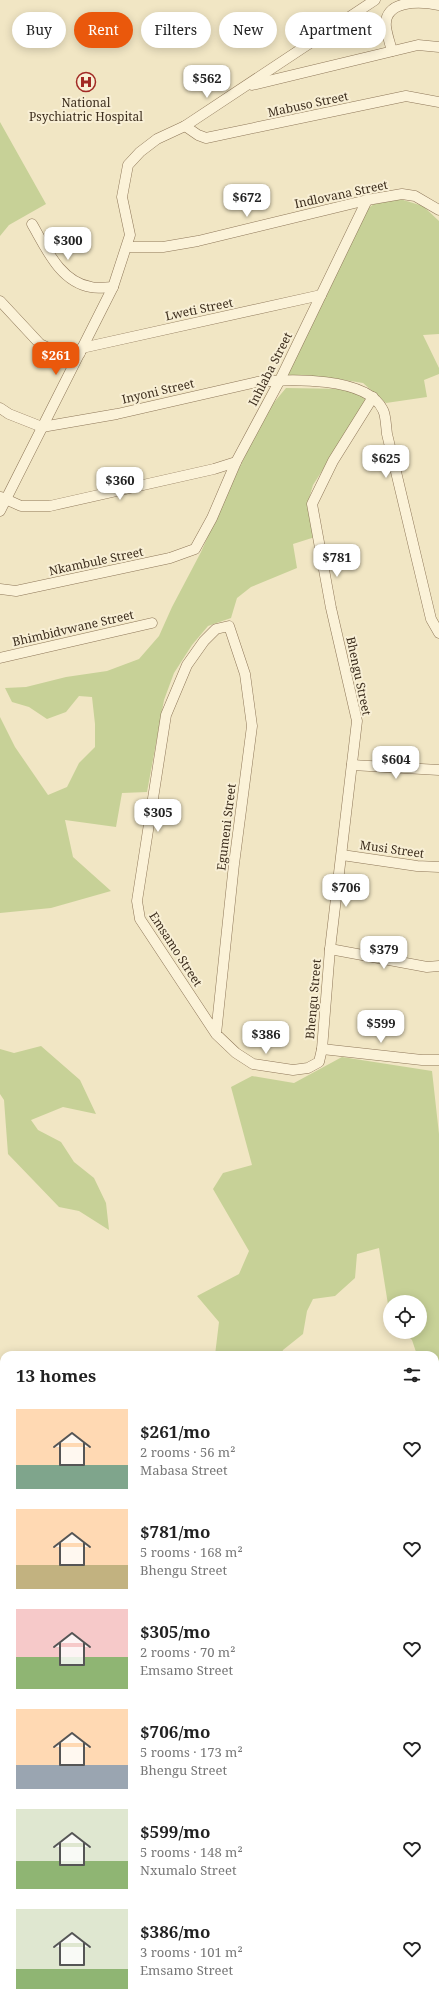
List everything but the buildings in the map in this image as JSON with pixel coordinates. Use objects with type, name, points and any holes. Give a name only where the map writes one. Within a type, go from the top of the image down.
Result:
[{"type":"street","points":[[0,511],[3,498],[42,427],[113,287],[128,246],[130,235],[122,196],[128,165],[140,152],[157,139],[186,126],[375,0]]},
{"type":"street","points":[[392,51],[386,26],[387,16],[392,7],[404,2],[439,4]]},
{"type":"street","points":[[244,87],[418,44],[439,47]]},
{"type":"street","name":"Mabuso Street","points":[[186,126],[198,135],[206,138],[406,96],[439,102]]},
{"type":"street","name":"Indlovana Street","points":[[128,246],[163,247],[198,241],[367,200],[402,194],[415,196],[439,210]]},
{"type":"street","name":"Inhlaba Street","points":[[195,549],[212,518],[236,462],[280,380],[367,200]]},
{"type":"street","points":[[32,224],[56,265],[74,281],[91,287],[113,287]]},
{"type":"street","name":"Lweti Street","points":[[0,301],[40,344],[55,351],[81,351],[321,295]]},
{"type":"street","name":"Inyoni Street","points":[[42,427],[118,414],[257,382],[280,380],[346,385],[362,390],[373,397]]},
{"type":"street","points":[[373,397],[383,410],[386,434],[431,618],[439,633]]},
{"type":"street","name":"Bhengu Street","points":[[322,1049],[330,949],[356,721],[331,608],[312,504],[333,461],[373,397]]},
{"type":"street","points":[[0,408],[9,414],[42,427]]},
{"type":"street","points":[[3,498],[21,506],[50,506],[214,469],[236,462]]},
{"type":"street","name":"Nkambule Street","points":[[0,589],[16,591],[170,558],[195,549]]},
{"type":"street","name":"Bhimbidvwane Street","points":[[0,658],[152,623]]},
{"type":"street","name":"Emsamo Street","points":[[229,626],[216,629],[204,641],[187,665],[166,715],[137,901],[140,919],[216,1034],[236,1053],[253,1064],[293,1070],[308,1068],[319,1062],[322,1049]]},
{"type":"street","name":"Egumeni Street","points":[[216,1034],[234,864],[252,726],[246,674],[229,626]]},
{"type":"street","points":[[352,765],[439,770]]},
{"type":"street","name":"Musi Street","points":[[342,854],[417,866],[439,867]]},
{"type":"street","points":[[330,949],[427,967],[439,966]]},
{"type":"street","points":[[322,1049],[422,1060],[439,1060]]},
{"type":"green space","points":[[0,122],[46,204],[9,225],[0,236]]},
{"type":"green space","points":[[400,199],[423,206],[439,221],[439,334],[423,335],[439,368],[439,374],[424,380],[427,397],[386,403],[363,383],[332,378],[285,377],[361,213],[377,202]]},
{"type":"green space","points":[[286,388],[345,389],[369,398],[313,485],[308,502],[315,537],[293,544],[297,568],[251,587],[237,598],[231,618],[208,626],[192,645],[174,673],[164,700],[147,792],[122,793],[116,827],[65,820],[73,857],[111,891],[51,908],[0,913],[0,717],[15,747],[48,795],[67,787],[79,763],[95,747],[95,724],[92,697],[79,696],[66,712],[47,719],[29,707],[12,702],[5,688],[26,687],[66,677],[107,671],[139,659],[159,636],[172,607],[201,552],[266,412]]},
{"type":"green space","points":[[41,1046],[80,1080],[96,1114],[63,1107],[31,1120],[38,1130],[61,1142],[74,1162],[94,1178],[106,1203],[109,1230],[79,1211],[59,1207],[8,1154],[4,1100],[0,1094],[0,1049],[14,1053]]},
{"type":"green space","points":[[342,1057],[432,1071],[439,1134],[439,1351],[416,1351],[411,1339],[427,1339],[427,1295],[386,1295],[379,1248],[357,1254],[355,1278],[335,1296],[313,1299],[307,1311],[303,1334],[283,1351],[215,1351],[219,1322],[197,1296],[239,1274],[249,1251],[213,1189],[223,1173],[252,1165],[231,1087],[252,1076],[294,1083]]},
{"type":"place","name":"National Psychiatric Hospital","points":[[86,82]]}]
